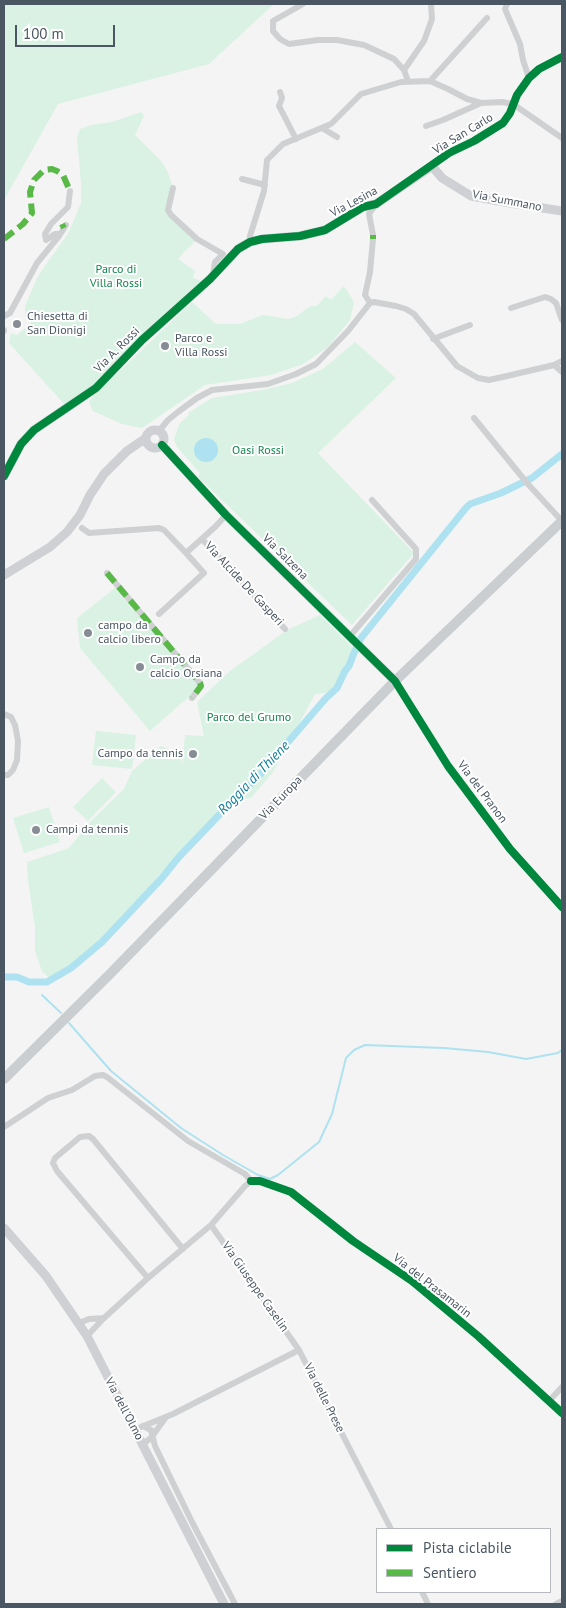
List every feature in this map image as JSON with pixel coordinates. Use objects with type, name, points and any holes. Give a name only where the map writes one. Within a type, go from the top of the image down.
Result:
[{"type":"main road","name":"Via Europa","points":[[4,1079],[395,681],[562,521]]},
{"type":"street","points":[[303,4],[273,21],[273,31],[280,39],[290,44],[318,40],[337,40],[364,45],[394,59],[404,70],[408,81]]},
{"type":"street","points":[[404,70],[424,41],[432,19],[431,4]]},
{"type":"street","points":[[507,4],[505,9],[520,44],[529,78]]},
{"type":"street","points":[[430,81],[487,18]]},
{"type":"street","name":"Via San Carlo","points":[[432,166],[449,153],[474,141],[503,123],[510,113],[517,94],[529,78],[539,69],[562,57]]},
{"type":"street","name":"Via San Carlo","points":[[265,185],[266,160],[283,144],[331,124],[361,94],[408,81],[430,81],[448,88],[467,99],[481,103],[502,102],[513,104]]},
{"type":"street","points":[[280,92],[282,98],[279,106],[296,139]]},
{"type":"street","points":[[426,126],[481,103]]},
{"type":"street","points":[[513,104],[562,138]]},
{"type":"street","points":[[322,128],[337,137]]},
{"type":"street","name":"Via Lesina","points":[[250,242],[262,239],[300,236],[325,230],[363,207],[376,204],[432,166]]},
{"type":"street","name":"Via Summano","points":[[432,166],[442,178],[459,190],[472,196],[562,211]]},
{"type":"street","points":[[242,179],[265,185],[250,236],[250,242]]},
{"type":"street","points":[[172,188],[168,210],[171,215],[197,239],[223,254],[215,262],[213,276]]},
{"type":"street","points":[[59,236],[56,234],[46,240],[45,234],[51,224],[68,207],[70,191]]},
{"type":"street","points":[[370,303],[366,295],[373,237],[369,218],[376,204]]},
{"type":"street","points":[[4,316],[10,313],[38,264],[66,225]]},
{"type":"street","name":"Via A. Rossi","points":[[4,476],[21,444],[34,430],[96,388],[142,340],[213,276],[238,249],[250,242]]},
{"type":"street","points":[[510,308],[545,297],[556,303],[562,320]]},
{"type":"street","points":[[370,303],[381,303],[406,309],[414,314],[457,366],[478,378],[489,380],[554,365],[562,361]]},
{"type":"street","points":[[160,431],[168,420],[178,412],[212,390],[268,384],[296,374],[316,364],[348,331],[370,303]]},
{"type":"street","points":[[433,338],[470,325]]},
{"type":"street","points":[[554,365],[562,372]]},
{"type":"street","points":[[474,418],[525,481],[562,521]]},
{"type":"street","points":[[4,575],[50,547],[68,532],[76,522],[90,495],[104,474],[124,453],[146,438],[151,431],[160,431]]},
{"type":"street","points":[[124,453],[151,447],[157,448],[162,445],[164,437],[160,431]]},
{"type":"street","points":[[146,438],[147,443],[151,447]]},
{"type":"street","name":"Via Salzena","points":[[162,445],[226,514],[395,681]]},
{"type":"street","points":[[352,639],[416,559],[416,549],[372,500]]},
{"type":"street","points":[[186,553],[226,514]]},
{"type":"street","points":[[82,528],[89,533],[159,528],[164,530],[186,553],[204,573],[160,614]]},
{"type":"street","name":"Via Alcide De Gasperi","points":[[202,539],[285,629]]},
{"type":"street","points":[[107,573],[200,683],[201,686],[192,698]]},
{"type":"street","name":"Via del Pranon","points":[[395,681],[448,766],[510,848],[562,906]]},
{"type":"street","points":[[4,714],[11,717],[15,725],[18,741],[17,760],[13,770],[8,775],[4,775]]},
{"type":"street","name":"Via del Prasamarin","points":[[4,1127],[48,1098],[72,1090],[96,1076],[103,1075],[108,1077],[188,1141],[245,1174],[251,1181],[260,1181],[291,1192],[352,1241],[412,1281],[478,1336],[562,1413]]},
{"type":"street","points":[[148,1278],[57,1171],[53,1162],[54,1158],[80,1137],[89,1136],[183,1249]]},
{"type":"street","points":[[87,1336],[148,1278],[211,1225],[251,1181]]},
{"type":"street","name":"Via Giuseppe Caselin","points":[[211,1225],[299,1350]]},
{"type":"street","name":"Via dell'Olmo","points":[[4,1228],[46,1276],[87,1336],[139,1428],[142,1444],[224,1604]]},
{"type":"street","points":[[79,1323],[89,1319],[104,1318]]},
{"type":"street","name":"Via delle Prese","points":[[139,1428],[167,1417],[299,1350],[389,1528]]},
{"type":"street","points":[[549,1401],[562,1386]]},
{"type":"street","points":[[142,1444],[153,1436],[167,1417]]},
{"type":"street","points":[[139,1428],[150,1429],[153,1436]]},
{"type":"street","name":"Via dell'Olmo","points":[[153,1436],[155,1446],[192,1522],[235,1604]]},
{"type":"street","points":[[556,1604],[562,1601]]},
{"type":"green space","points":[[4,4],[274,4],[209,64],[58,104],[4,200]]},
{"type":"green space","name":"Parco di Villa Rossi","points":[[141,112],[144,116],[135,135],[163,163],[168,173],[173,188],[168,210],[197,239],[178,259],[195,271],[193,278],[203,284],[96,388],[65,405],[9,343],[11,333],[17,335],[31,324],[25,316],[25,306],[37,278],[68,234],[81,203],[77,137],[80,129],[91,125],[112,122]]},
{"type":"green space","points":[[344,286],[354,302],[350,320],[328,347],[303,364],[271,375],[205,385],[142,428],[122,424],[93,411],[89,402],[99,388],[192,302],[216,324],[240,324],[263,315],[288,319],[295,317],[311,306],[317,306],[326,296],[331,300]]},
{"type":"green space","name":"Oasi Rossi","points":[[355,342],[396,378],[318,453],[414,553],[352,625],[198,477],[200,473],[177,447],[174,440],[179,424],[189,415],[188,413],[212,398],[292,383],[323,369]]},
{"type":"green space","name":"Campo da calcio Orsiana","points":[[115,588],[201,686],[150,731],[80,648],[77,618]]},
{"type":"green space","name":"Parco del Grumo","points":[[320,615],[358,653],[343,672],[332,692],[315,694],[273,772],[251,798],[231,801],[156,879],[155,886],[121,916],[112,930],[81,959],[51,980],[42,971],[35,951],[35,927],[27,862],[69,848],[90,822],[124,789],[132,771],[161,746],[181,754],[182,766],[185,735],[204,736],[197,702],[230,671],[287,630]]},
{"type":"green space","points":[[96,731],[136,735],[132,769],[92,765]]},
{"type":"green space","points":[[102,778],[116,792],[88,821],[73,807]]},
{"type":"green space","name":"Campi da tennis","points":[[49,807],[60,842],[24,853],[13,818]]},
{"type":"water","points":[[201,438],[211,438],[218,445],[218,455],[211,462],[201,462],[194,455],[194,445]]},
{"type":"waterway","name":"Roggia di Thiene","points":[[4,977],[17,977],[29,982],[47,982],[71,968],[102,942],[162,878],[178,858],[258,777],[326,698],[337,688],[361,638],[465,509],[470,504],[501,493],[532,478],[562,454]]},
{"type":"waterway","points":[[42,995],[61,1013]]},
{"type":"waterway","points":[[69,1023],[111,1071],[181,1128],[223,1155],[258,1175],[270,1179],[278,1175],[319,1142],[332,1114],[346,1058],[354,1050],[365,1045],[444,1048],[488,1052],[526,1059],[558,1053],[562,1050]]},
{"type":"marked path","points":[[4,239],[23,224],[32,213],[30,192],[34,180],[44,170],[52,169],[63,175],[70,191]]},
{"type":"marked path","points":[[62,224],[64,228]]},
{"type":"marked path","points":[[107,573],[200,683],[201,686],[192,698]]},
{"type":"cycle path","points":[[4,476],[21,444],[34,430],[96,388],[142,340],[210,279],[238,249],[250,242],[262,239],[300,236],[325,230],[363,207],[376,204],[449,153],[474,141],[503,123],[510,113],[517,95],[529,78],[539,69],[562,57]]},
{"type":"cycle path","points":[[162,445],[226,515],[395,681],[448,766],[510,849],[562,907]]},
{"type":"cycle path","points":[[251,1181],[260,1181],[291,1192],[353,1241],[412,1281],[478,1336],[562,1413]]},
{"type":"place","name":"Chiesetta di San Dionigi","points":[[17,324]]},
{"type":"place","name":"Parco e Villa Rossi","points":[[165,346]]},
{"type":"place","name":"campo da calcio libero","points":[[88,633]]},
{"type":"place","name":"Campo da calcio Orsiana","points":[[140,667]]},
{"type":"place","name":"Campo da tennis","points":[[193,754]]},
{"type":"place","name":"Campi da tennis","points":[[36,830]]}]
